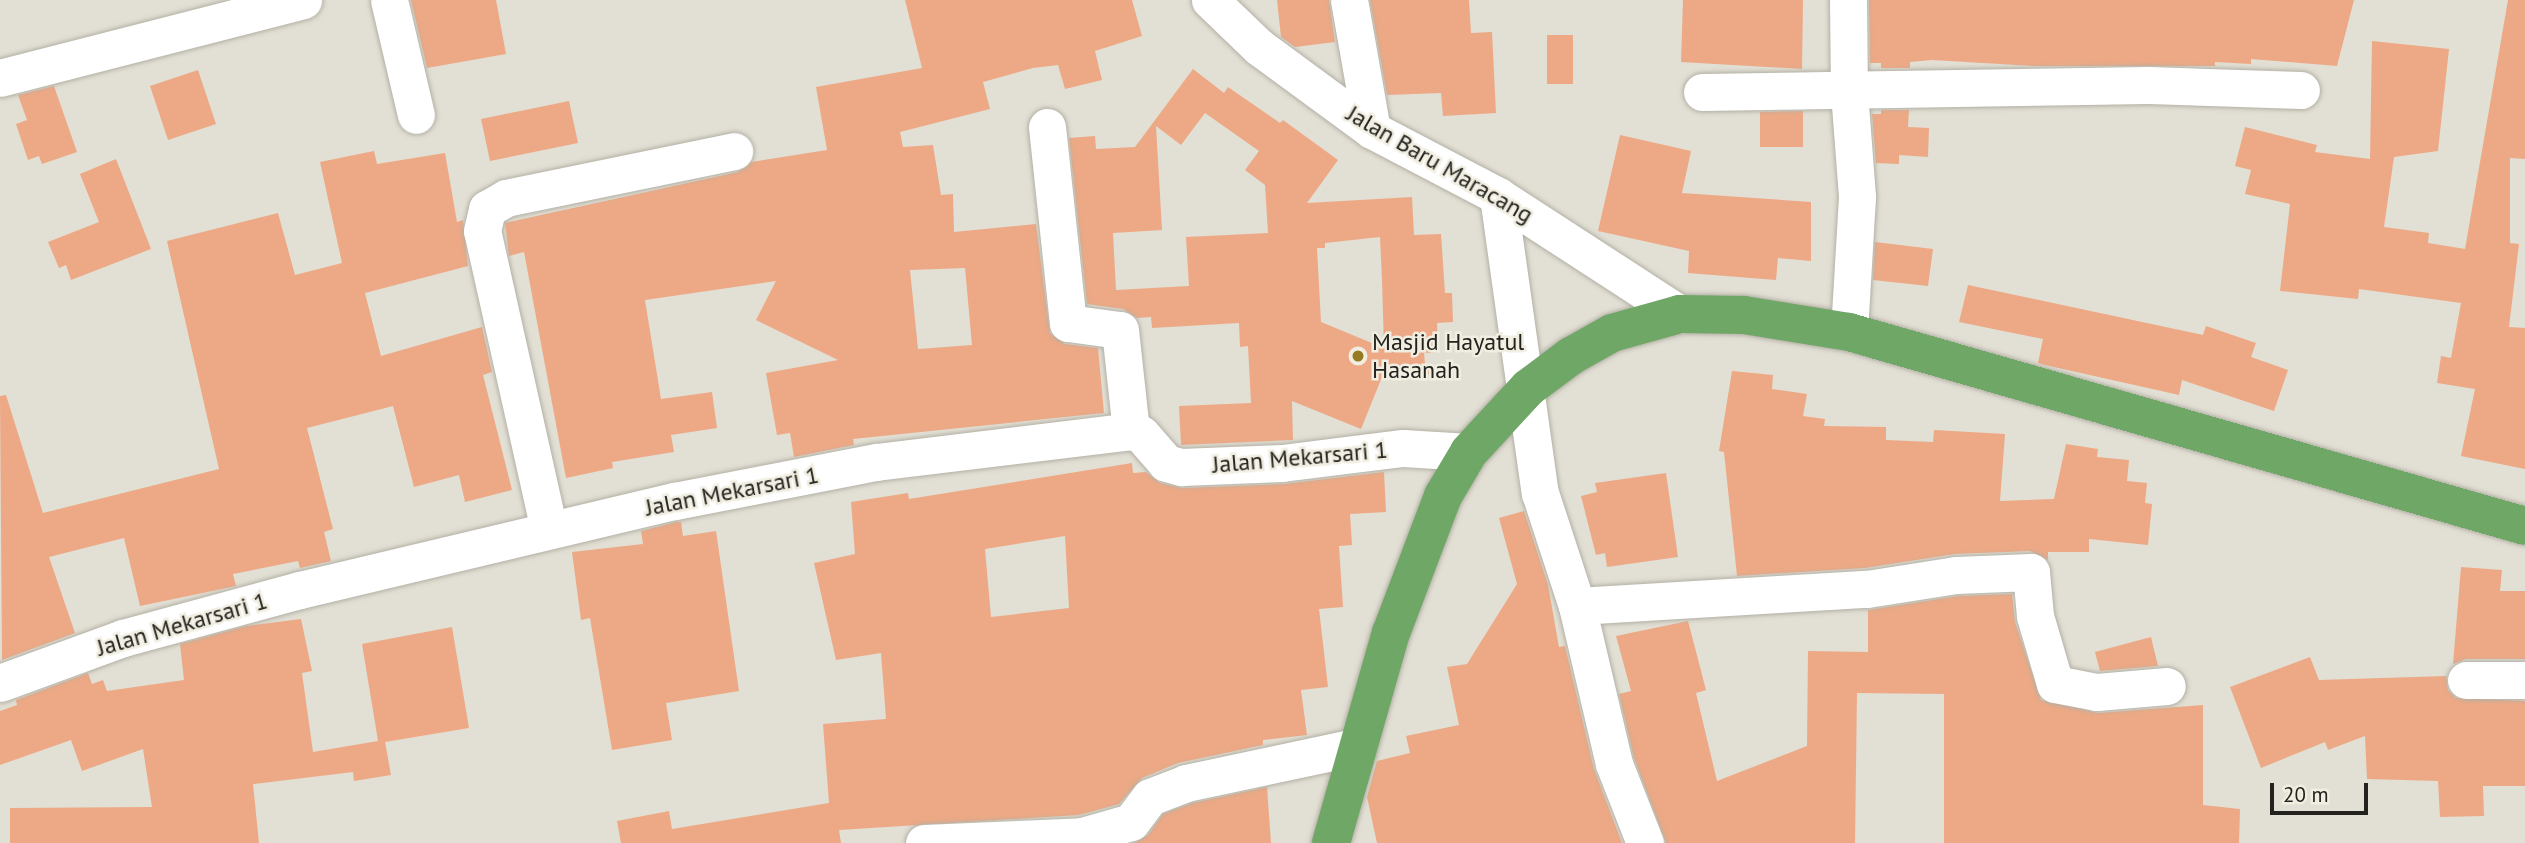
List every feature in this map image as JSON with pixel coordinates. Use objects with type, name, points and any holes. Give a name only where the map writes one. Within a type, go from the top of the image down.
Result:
[{"type":"highway","points":[[1332,843],[1355,747],[1412,573],[1443,496],[1469,452],[1528,387],[1612,333],[1680,314],[1744,315],[1849,332],[2525,526]]},
{"type":"street","points":[[0,78],[303,0]]},
{"type":"street","points":[[389,0],[416,115]]},
{"type":"street","name":"Jalan Baru Maracang","points":[[1210,0],[1259,47],[1372,130],[1498,196],[1680,314]]},
{"type":"street","points":[[1349,0],[1372,130]]},
{"type":"street","points":[[1848,0],[1849,92],[1857,197],[1849,332]]},
{"type":"street","points":[[1702,92],[1849,92],[2148,85],[2301,90]]},
{"type":"street","points":[[1047,127],[1068,323],[1120,330],[1131,431]]},
{"type":"street","points":[[549,530],[482,231],[487,209],[506,198],[734,151]]},
{"type":"street","points":[[1498,196],[1528,387],[1540,493],[1577,606],[1614,764],[1645,843]]},
{"type":"street","name":"Jalan Mekarsari 1","points":[[0,683],[185,620],[549,530],[876,462],[1131,431],[1142,434],[1158,458],[1181,467],[1282,463],[1403,448],[1469,452]]},
{"type":"street","points":[[1577,606],[1867,589],[1956,575],[2031,572],[2035,616],[2055,684],[2097,692],[2167,686]]},
{"type":"street","points":[[2466,680],[2525,680]]},
{"type":"street","points":[[924,843],[1082,835],[1131,821],[1150,797],[1186,783],[1355,747]]},
{"type":"building","points":[[411,0],[496,0],[506,54],[427,68]]},
{"type":"building","points":[[905,0],[1132,0],[1142,36],[1095,51],[1102,80],[1065,89],[1058,65],[1033,68],[983,82],[990,109],[900,132],[903,147],[933,145],[941,195],[953,194],[954,232],[1036,224],[1050,333],[1065,344],[1098,348],[1104,413],[853,439],[854,445],[794,457],[790,433],[777,435],[766,373],[838,360],[756,320],[776,281],[645,300],[661,399],[712,392],[717,428],[671,435],[674,452],[612,462],[613,468],[566,478],[524,252],[509,256],[505,223],[738,172],[751,162],[827,150],[816,87],[922,68]],"holes":[[[965,268],[972,345],[918,349],[910,270]]]},
{"type":"building","points":[[1277,0],[1329,0],[1335,42],[1295,47],[1281,37]]},
{"type":"building","points":[[1370,0],[1469,0],[1471,33],[1492,32],[1496,113],[1443,116],[1441,93],[1387,95]]},
{"type":"building","points":[[1683,0],[1803,0],[1802,69],[1681,62]]},
{"type":"building","points":[[1869,0],[2354,0],[2337,66],[2251,59],[2251,64],[2215,62],[2215,66],[2036,66],[1932,60],[1910,62],[1910,68],[1881,68],[1881,63],[1870,63]]},
{"type":"building","points":[[2508,0],[2525,0],[2525,159],[2510,158],[2510,243],[2519,244],[2509,327],[2525,328],[2525,469],[2461,456],[2475,389],[2437,383],[2441,356],[2451,358],[2461,303],[2359,289],[2358,299],[2280,291],[2290,204],[2245,194],[2251,170],[2235,166],[2245,127],[2317,145],[2315,152],[2370,159],[2372,41],[2449,49],[2438,151],[2394,157],[2384,227],[2429,233],[2428,243],[2465,249]]},
{"type":"building","points":[[1547,35],[1573,35],[1573,84],[1547,84]]},
{"type":"building","points":[[1193,69],[1224,93],[1228,87],[1280,123],[1283,120],[1338,160],[1307,203],[1412,197],[1414,235],[1441,234],[1445,293],[1452,293],[1453,322],[1437,323],[1438,352],[1424,353],[1425,365],[1449,374],[1382,377],[1361,429],[1292,401],[1293,440],[1181,445],[1179,406],[1251,403],[1248,346],[1240,347],[1239,323],[1152,328],[1151,317],[1137,318],[1123,309],[1087,304],[1069,138],[1095,136],[1096,149],[1135,147]],"holes":[[[1205,113],[1259,151],[1245,170],[1265,185],[1268,233],[1186,237],[1189,286],[1116,290],[1113,233],[1162,230],[1156,126],[1181,145]],[[1380,237],[1382,280],[1384,348],[1321,322],[1317,248],[1325,248],[1325,243]]]},
{"type":"building","points":[[198,70],[216,124],[168,140],[150,86]]},
{"type":"building","points":[[54,86],[77,152],[42,164],[39,156],[28,160],[16,124],[27,120],[18,95]]},
{"type":"building","points":[[569,101],[578,143],[490,161],[481,119]]},
{"type":"building","points":[[1881,110],[1909,110],[1908,127],[1929,128],[1928,157],[1899,155],[1899,164],[1876,163],[1872,114],[1881,114]]},
{"type":"building","points":[[1803,111],[1803,147],[1760,147],[1760,112]]},
{"type":"building","points":[[1620,135],[1691,151],[1682,193],[1811,202],[1811,261],[1778,258],[1776,280],[1688,273],[1689,251],[1598,231]]},
{"type":"building","points":[[374,151],[377,164],[445,153],[457,222],[463,220],[468,266],[365,293],[381,356],[482,327],[492,372],[483,375],[512,490],[465,502],[459,475],[414,487],[393,406],[307,428],[333,529],[324,532],[331,561],[300,568],[298,561],[233,574],[236,586],[140,606],[124,538],[49,557],[75,633],[2,660],[0,396],[6,395],[43,513],[219,469],[167,241],[278,213],[295,275],[342,263],[320,162]]},
{"type":"building","points":[[116,159],[151,249],[71,280],[66,265],[59,268],[48,242],[99,222],[80,174]]},
{"type":"building","points":[[1875,242],[1933,249],[1928,286],[1873,280]]},
{"type":"building","points":[[1968,285],[2203,335],[2206,326],[2256,343],[2251,357],[2288,370],[2274,411],[2182,380],[2179,395],[2045,365],[2038,363],[2043,339],[1959,322]]},
{"type":"building","points":[[1732,371],[1773,375],[1772,389],[1807,394],[1803,416],[1825,419],[1824,426],[1886,427],[1886,440],[1933,442],[1934,430],[2005,434],[2000,501],[2054,499],[2066,444],[2098,449],[2097,457],[2129,460],[2127,481],[2147,483],[2145,503],[2152,504],[2148,545],[2089,539],[2089,552],[2048,552],[2048,560],[2030,551],[1955,554],[1865,568],[1737,576],[1724,452],[1719,451]]},
{"type":"building","points":[[1132,463],[1133,473],[1146,472],[1160,483],[1182,488],[1284,484],[1384,472],[1386,512],[1350,514],[1352,545],[1339,546],[1343,607],[1319,609],[1328,687],[1301,690],[1307,735],[1263,740],[1263,745],[1178,763],[1142,778],[1119,804],[1079,815],[839,830],[841,843],[621,843],[617,821],[669,811],[672,829],[829,803],[823,724],[886,719],[881,653],[836,660],[814,563],[855,554],[851,502],[908,493],[909,499]],"holes":[[[1065,536],[1069,608],[991,617],[985,549]]]},
{"type":"building","points":[[1666,473],[1678,557],[1607,567],[1605,553],[1596,555],[1581,496],[1597,492],[1595,483]]},
{"type":"building","points":[[1524,511],[1548,585],[1559,647],[1565,646],[1594,769],[1622,843],[1377,843],[1367,797],[1377,761],[1410,753],[1406,736],[1459,725],[1447,667],[1467,664],[1517,584],[1499,518]]},
{"type":"building","points":[[681,522],[683,536],[716,531],[739,691],[666,703],[672,740],[612,750],[590,618],[581,620],[572,552],[643,544],[641,531]]},
{"type":"building","points":[[2461,567],[2502,570],[2500,591],[2525,591],[2525,659],[2466,659],[2453,664]]},
{"type":"building","points":[[2012,594],[2015,622],[2041,700],[2098,713],[2203,705],[2203,805],[2240,809],[2239,843],[1944,843],[1944,694],[1857,693],[1855,843],[1666,843],[1634,758],[1619,694],[1631,691],[1616,636],[1688,621],[1706,690],[1696,693],[1717,781],[1807,746],[1808,651],[1868,652],[1868,610],[1958,596]]},
{"type":"building","points":[[301,619],[312,671],[302,673],[313,752],[378,741],[362,644],[452,627],[469,728],[385,742],[391,775],[354,781],[353,772],[253,784],[259,843],[10,843],[10,808],[152,807],[143,749],[82,771],[71,740],[0,765],[0,711],[17,705],[16,700],[88,673],[92,684],[103,680],[107,691],[184,680],[180,644],[246,626]]},
{"type":"building","points":[[2151,637],[2158,666],[2100,671],[2095,652]]},
{"type":"building","points":[[2310,657],[2319,680],[2446,676],[2448,690],[2456,698],[2525,701],[2525,786],[2483,786],[2484,816],[2440,817],[2438,781],[2367,779],[2365,736],[2328,750],[2325,742],[2261,768],[2230,687]]},
{"type":"building","points":[[1267,787],[1271,843],[1134,843],[1148,835],[1163,814],[1192,803]]},
{"type":"place","name":"Masjid Hayatul Hasanah","points":[[1358,356]]}]
